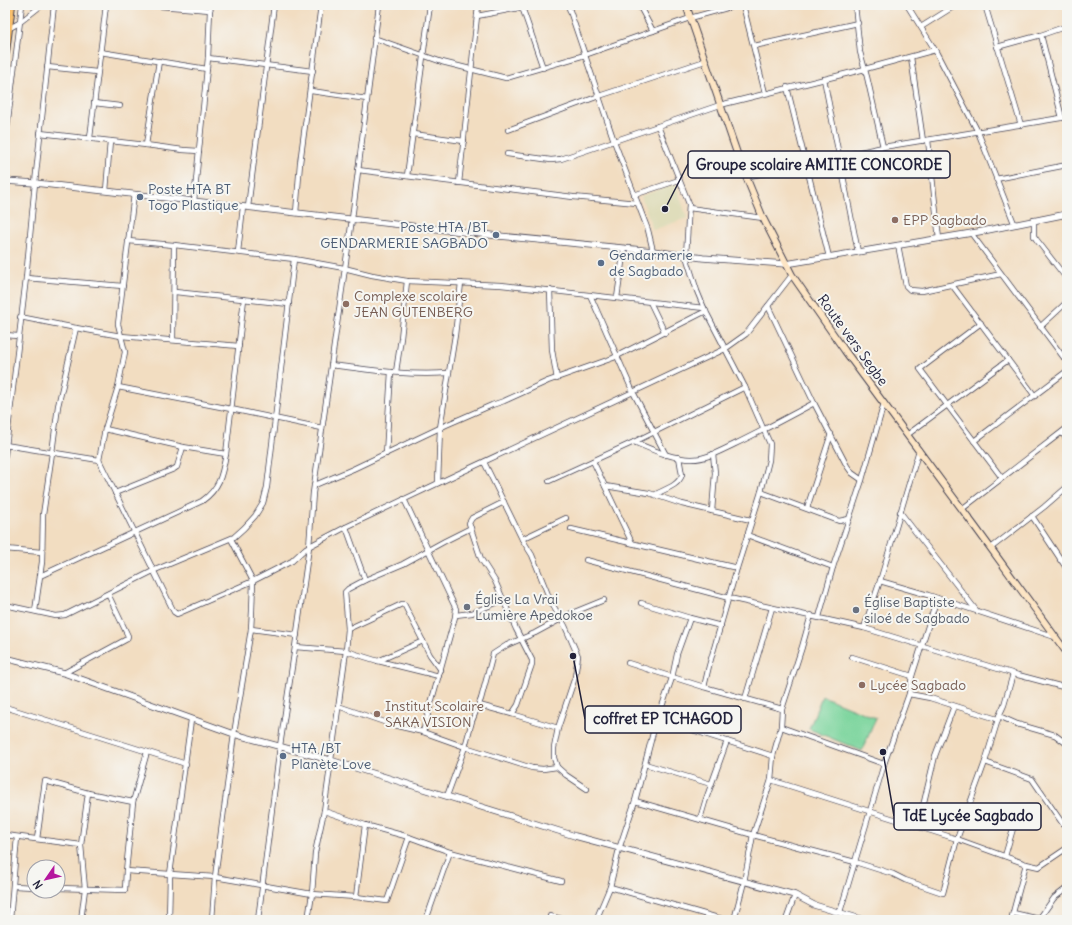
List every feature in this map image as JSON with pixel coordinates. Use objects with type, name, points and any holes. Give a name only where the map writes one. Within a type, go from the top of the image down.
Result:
[{"type":"highway","points":[[5,52],[11,5]]},
{"type":"main road","name":"Route vers Segbe","points":[[686,5],[746,177],[763,218],[792,275],[814,308],[1067,653]]},
{"type":"street","points":[[5,144],[22,5]]},
{"type":"street","points":[[7,30],[19,23],[42,5]]},
{"type":"street","points":[[5,455],[20,317],[26,278],[54,5]]},
{"type":"street","points":[[90,138],[106,5]]},
{"type":"street","points":[[147,5],[211,8],[208,58],[194,201]]},
{"type":"street","points":[[238,252],[246,207],[274,5]]},
{"type":"street","points":[[296,213],[300,163],[311,91],[321,5]]},
{"type":"street","points":[[258,920],[280,746],[309,547],[322,428],[352,219],[378,5]]},
{"type":"street","points":[[407,176],[430,5]]},
{"type":"street","points":[[459,183],[478,5]]},
{"type":"street","points":[[477,16],[535,5]]},
{"type":"street","points":[[568,5],[614,141],[648,230],[653,251]]},
{"type":"street","points":[[639,5],[653,30]]},
{"type":"street","points":[[374,38],[471,70],[506,78],[585,55],[690,18],[738,5]]},
{"type":"street","points":[[743,5],[765,93]]},
{"type":"street","points":[[855,5],[860,52],[883,147]]},
{"type":"street","points":[[907,5],[935,50],[978,132],[1014,224]]},
{"type":"street","points":[[921,27],[956,5]]},
{"type":"street","points":[[985,5],[1021,125]]},
{"type":"street","points":[[522,7],[543,68]]},
{"type":"street","points":[[754,46],[858,23]]},
{"type":"street","points":[[997,47],[1067,26]]},
{"type":"street","points":[[746,177],[883,147],[1065,118],[1041,35]]},
{"type":"street","points":[[507,154],[556,160],[720,105],[935,50]]},
{"type":"street","points":[[100,52],[207,69]]},
{"type":"street","points":[[911,57],[939,238]]},
{"type":"street","points":[[208,58],[313,71]]},
{"type":"street","points":[[146,145],[159,61]]},
{"type":"street","points":[[508,130],[599,96],[705,61]]},
{"type":"street","points":[[47,67],[97,72]]},
{"type":"street","points":[[824,79],[838,157],[858,252]]},
{"type":"street","points":[[787,88],[807,163],[829,257]]},
{"type":"street","points":[[311,91],[367,99]]},
{"type":"street","points":[[94,103],[120,106]]},
{"type":"street","points":[[658,126],[688,203],[686,256],[705,310],[745,388],[770,444],[771,451],[761,492],[751,520],[708,666],[704,688]]},
{"type":"street","points":[[40,133],[199,151]]},
{"type":"street","points":[[413,134],[464,141]]},
{"type":"street","points":[[106,191],[110,141]]},
{"type":"street","points":[[996,179],[1067,165]]},
{"type":"street","points":[[358,170],[573,197],[637,203]]},
{"type":"street","points":[[5,180],[653,251],[731,261],[786,264],[971,233],[1067,214]]},
{"type":"street","points":[[634,195],[679,180]]},
{"type":"street","points":[[134,194],[118,324],[124,342],[125,352],[118,387],[99,460],[174,612],[177,614],[253,581],[292,561],[309,547],[346,527],[725,349],[746,334],[792,275]]},
{"type":"street","points":[[689,208],[763,218]]},
{"type":"street","points":[[1034,220],[1034,236],[1067,279]]},
{"type":"street","points":[[971,233],[1067,362]]},
{"type":"street","points":[[128,241],[238,252],[344,268],[372,275],[407,280],[501,285],[650,302],[705,310]]},
{"type":"street","points":[[173,340],[174,245]]},
{"type":"street","points":[[898,245],[906,286],[914,291],[922,291],[1001,274]]},
{"type":"street","points":[[617,298],[624,248]]},
{"type":"street","points":[[5,605],[62,616],[153,570],[231,539],[255,516],[263,503],[267,487],[290,304],[294,260]]},
{"type":"street","points":[[26,278],[123,286]]},
{"type":"street","points":[[386,454],[394,372],[401,343],[407,280]]},
{"type":"street","points":[[438,483],[440,428],[455,335],[461,283]]},
{"type":"street","points":[[952,285],[1035,396]]},
{"type":"street","points":[[550,290],[552,350],[557,379]]},
{"type":"street","points":[[174,292],[290,304]]},
{"type":"street","points":[[590,295],[633,392],[666,455]]},
{"type":"street","points":[[40,576],[204,500],[220,480],[226,454],[244,299]]},
{"type":"street","points":[[650,302],[665,333]]},
{"type":"street","points":[[1040,326],[1067,302]]},
{"type":"street","points":[[768,306],[814,403],[847,466],[852,473],[862,480]]},
{"type":"street","points":[[315,485],[548,381],[617,356],[665,333],[705,310]]},
{"type":"street","points":[[20,317],[121,336],[239,346]]},
{"type":"street","points":[[980,323],[920,369],[1002,478]]},
{"type":"street","points":[[36,611],[42,552],[43,515],[58,406],[76,328]]},
{"type":"street","points":[[5,335],[18,336]]},
{"type":"street","points":[[907,435],[1008,360]]},
{"type":"street","points":[[331,365],[394,372],[437,374],[448,373]]},
{"type":"street","points":[[974,441],[1067,371]]},
{"type":"street","points":[[118,387],[231,408],[322,428]]},
{"type":"street","points":[[549,481],[634,442],[745,388]]},
{"type":"street","points":[[634,442],[666,455],[694,459],[714,454],[764,430],[814,403]]},
{"type":"street","points":[[819,617],[833,567],[862,480],[884,403]]},
{"type":"street","points":[[962,509],[1067,428]]},
{"type":"street","points":[[106,429],[183,447],[226,454]]},
{"type":"street","points":[[1062,433],[1067,439]]},
{"type":"street","points":[[807,508],[830,434]]},
{"type":"street","points":[[6,445],[99,460]]},
{"type":"street","points":[[115,493],[174,470],[177,467],[183,447]]},
{"type":"street","points":[[864,628],[880,581],[919,450]]},
{"type":"street","points":[[712,511],[715,474],[714,454]]},
{"type":"street","points":[[656,494],[673,486],[681,478],[679,457]]},
{"type":"street","points":[[593,461],[632,543]]},
{"type":"street","points":[[484,462],[534,560],[551,602],[561,618],[577,652],[578,658],[575,677],[558,728],[554,756],[557,767],[587,789]]},
{"type":"street","points":[[605,486],[656,494],[682,504],[751,520]]},
{"type":"street","points":[[991,548],[1067,487]]},
{"type":"street","points":[[761,492],[839,521],[849,519]]},
{"type":"street","points":[[404,499],[455,606],[456,615],[423,732]]},
{"type":"street","points":[[504,502],[472,518],[469,523],[481,559],[495,581],[531,657],[532,664],[518,705],[512,714]]},
{"type":"street","points":[[900,512],[976,611]]},
{"type":"street","points":[[1032,516],[1067,569]]},
{"type":"street","points":[[522,539],[566,518]]},
{"type":"street","points":[[346,527],[365,580]]},
{"type":"street","points":[[308,920],[312,894],[315,853],[324,811],[346,651],[348,629],[345,592],[365,580],[403,564],[471,528]]},
{"type":"street","points":[[571,529],[737,568]]},
{"type":"street","points":[[747,535],[833,567]]},
{"type":"street","points":[[212,920],[215,877],[234,734],[251,629],[253,581],[231,539]]},
{"type":"street","points":[[5,549],[42,552]]},
{"type":"street","points":[[1060,560],[1067,556]]},
{"type":"street","points":[[586,560],[728,598],[811,615],[864,628],[1013,674],[1067,688]]},
{"type":"street","points":[[880,581],[1055,637]]},
{"type":"street","points":[[64,673],[127,639],[128,636],[108,594]]},
{"type":"street","points":[[840,912],[884,764],[908,694],[912,676],[923,646],[937,598]]},
{"type":"street","points":[[456,615],[472,613],[503,600]]},
{"type":"street","points":[[447,796],[465,747],[472,721],[479,705],[491,656],[507,645],[535,633],[561,618],[604,600]]},
{"type":"street","points":[[641,603],[721,626]]},
{"type":"street","points":[[348,629],[403,604],[432,658],[441,670]]},
{"type":"street","points":[[745,699],[772,608]]},
{"type":"street","points":[[734,920],[744,882],[753,835],[770,780],[773,756],[781,727],[782,709],[811,615]]},
{"type":"street","points":[[596,920],[610,887],[619,849],[658,719],[672,678],[677,654],[690,618]]},
{"type":"street","points":[[251,629],[297,635]]},
{"type":"street","points":[[378,661],[423,641]]},
{"type":"street","points":[[295,647],[346,651],[378,661],[439,676]]},
{"type":"street","points":[[852,657],[912,676]]},
{"type":"street","points":[[5,658],[64,673],[191,720],[234,734],[330,760],[619,849],[795,895],[814,905],[864,920]]},
{"type":"street","points":[[628,663],[704,688],[782,709]]},
{"type":"street","points":[[634,801],[855,862],[893,874],[905,880],[943,893],[957,839],[985,762],[998,717],[1004,705],[1013,674]]},
{"type":"street","points":[[908,694],[930,698],[954,706],[998,717],[1055,735],[1067,744]]},
{"type":"street","points":[[479,705],[558,728]]},
{"type":"street","points":[[338,706],[392,725],[423,732],[532,768],[543,769],[557,767]]},
{"type":"street","points":[[916,826],[925,798],[935,756],[954,706]]},
{"type":"street","points":[[5,707],[186,764]]},
{"type":"street","points":[[658,719],[773,756]]},
{"type":"street","points":[[169,920],[170,874],[191,720]]},
{"type":"street","points":[[781,727],[884,764]]},
{"type":"street","points":[[700,819],[727,741]]},
{"type":"street","points":[[66,888],[125,890],[133,802],[147,752]]},
{"type":"street","points":[[985,762],[1032,779],[1067,830]]},
{"type":"street","points":[[645,764],[711,784]]},
{"type":"street","points":[[770,780],[957,839],[1026,864],[1039,867],[1067,848]]},
{"type":"street","points":[[37,838],[44,782],[133,802]]},
{"type":"street","points":[[81,920],[85,889],[81,845],[88,793]]},
{"type":"street","points":[[324,811],[365,825],[409,837],[450,852],[561,881]]},
{"type":"street","points":[[1005,856],[1017,815]]},
{"type":"street","points":[[356,897],[365,825]]},
{"type":"street","points":[[5,835],[37,838],[81,845]]},
{"type":"street","points":[[10,920],[18,837]]},
{"type":"street","points":[[126,870],[215,877],[312,894],[387,901],[409,837]]},
{"type":"street","points":[[426,920],[450,852]]},
{"type":"street","points":[[1011,920],[1026,864]]},
{"type":"street","points":[[14,886],[26,887]]},
{"type":"street","points":[[610,887],[725,920]]},
{"type":"street","points":[[1013,913],[1042,919],[1054,898],[1067,888]]},
{"type":"street","points":[[786,920],[795,895]]},
{"type":"street","points":[[550,916],[564,920]]},
{"type":"shaded area","points":[[676,184],[687,218],[653,230],[641,196]]},
{"type":"green space","points":[[822,696],[876,718],[862,751],[809,729]]},
{"type":"place","name":"Poste HTA BT Togo Plastique","points":[[140,197]]},
{"type":"place","name":"Groupe scolaire AMITIE CONCORDE","points":[[665,209]]},
{"type":"place","name":"EPP Sagbado","points":[[895,220]]},
{"type":"place","name":"Poste HTA /BT GENDARMERIE SAGBADO","points":[[496,235]]},
{"type":"place","name":"Gendarmerie de Sagbado","points":[[601,263]]},
{"type":"place","name":"Complexe scolaire JEAN GUTENBERG","points":[[346,304]]},
{"type":"place","name":"Église La Vrai Lumière Apedokoe","points":[[467,607]]},
{"type":"place","name":"Église Baptiste siloé de Sagbado","points":[[856,610]]},
{"type":"place","name":"coffret EP TCHAGOD","points":[[573,656]]},
{"type":"place","name":"Lycée Sagbado","points":[[862,685]]},
{"type":"place","name":"Institut Scolaire SAKA VISION","points":[[377,714]]},
{"type":"place","name":"TdE Lycée Sagbado","points":[[883,752]]},
{"type":"place","name":"HTA /BT Planète Love","points":[[283,756]]}]
